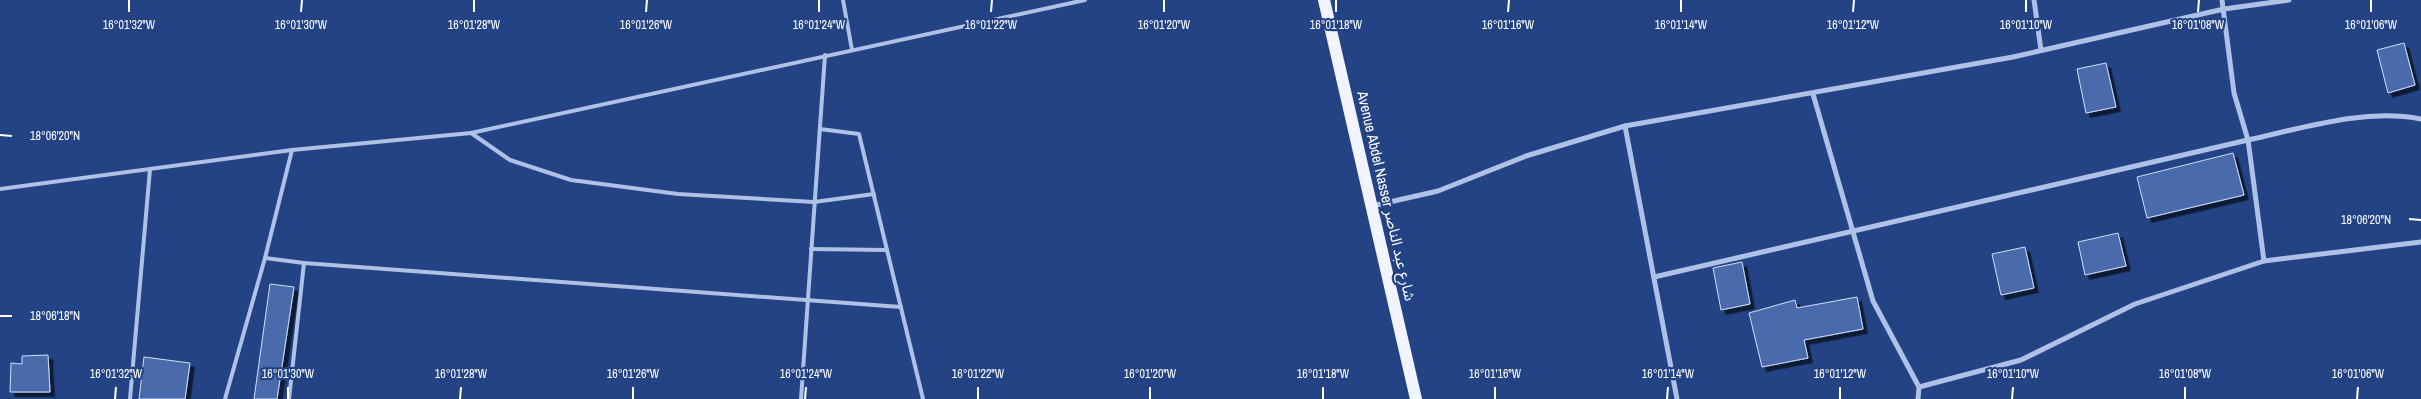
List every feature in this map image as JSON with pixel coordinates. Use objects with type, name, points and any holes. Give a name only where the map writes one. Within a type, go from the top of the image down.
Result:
[{"type":"main road","name":"Avenue Abdel Nasser شارع عبد الناصر","points":[[1324,0],[1416,399]]},
{"type":"street","points":[[2034,0],[2042,50]]},
{"type":"street","points":[[2222,0],[2234,93],[2248,140],[2264,261]]},
{"type":"street","points":[[1371,206],[1438,191],[1526,156],[1625,126],[1813,94],[2042,50],[2224,9],[2289,0]]},
{"type":"street","points":[[1813,94],[1873,301],[1919,387],[1918,399]]},
{"type":"street","points":[[1654,277],[2248,140],[2343,120],[2398,115],[2421,119]]},
{"type":"street","points":[[1625,126],[1676,399]]},
{"type":"street","points":[[1919,387],[2021,360],[2135,304],[2264,261],[2421,242]]},
{"type":"lane","points":[[843,0],[852,50]]},
{"type":"lane","points":[[0,189],[292,150],[470,133],[1085,0]]},
{"type":"lane","points":[[801,399],[825,56]]},
{"type":"lane","points":[[820,129],[859,134],[923,399]]},
{"type":"lane","points":[[470,133],[510,160],[571,180],[678,194],[814,202],[874,194]]},
{"type":"lane","points":[[225,399],[265,258],[292,150]]},
{"type":"lane","points":[[130,399],[150,169]]},
{"type":"lane","points":[[811,250],[887,250]]},
{"type":"lane","points":[[265,258],[304,263],[901,308]]},
{"type":"lane","points":[[289,399],[304,263]]},
{"type":"building","points":[[2404,43],[2415,85],[2388,93],[2377,50]]},
{"type":"building","points":[[2106,63],[2116,107],[2086,113],[2077,69]]},
{"type":"building","points":[[2233,153],[2244,195],[2147,218],[2137,177]]},
{"type":"building","points":[[2118,233],[2126,266],[2085,275],[2078,242]]},
{"type":"building","points":[[2025,247],[2034,288],[2001,295],[1992,254]]},
{"type":"building","points":[[1742,262],[1750,304],[1721,310],[1713,268]]},
{"type":"building","points":[[270,284],[294,287],[277,399],[254,399]]},
{"type":"building","points":[[1857,297],[1863,329],[1804,340],[1808,358],[1762,367],[1749,313],[1795,300],[1797,308]]},
{"type":"building","points":[[48,355],[50,392],[10,392],[11,363],[22,364],[22,356]]},
{"type":"building","points":[[144,357],[190,363],[185,399],[139,399]]}]
